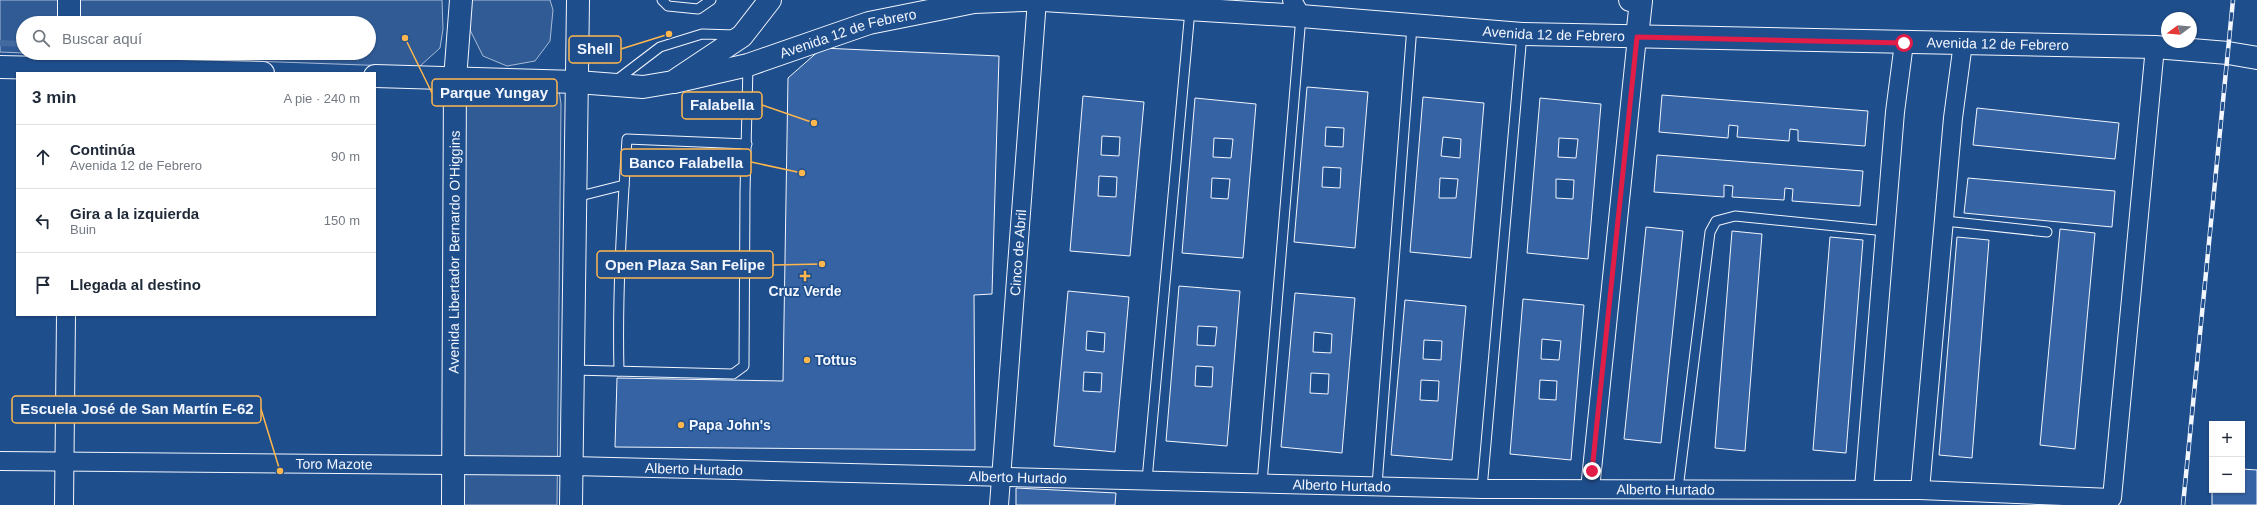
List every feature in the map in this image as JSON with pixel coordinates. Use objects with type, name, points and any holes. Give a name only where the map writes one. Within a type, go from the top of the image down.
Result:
[{"type":"main road","points":[[69,0],[69,16]]},
{"type":"main road","name":"Avenida Libertador Bernardo O'Higgins","points":[[453,505],[455,79],[460,0]]},
{"type":"main road","points":[[571,505],[578,0]]},
{"type":"main road","points":[[673,82],[742,36],[770,0]]},
{"type":"main road","name":"Avenida 12 de Febrero","points":[[376,76],[577,82],[643,87],[673,82],[748,65],[868,22],[974,2],[1025,0]]},
{"type":"main road","name":"Avenida 12 de Febrero","points":[[1043,0],[1190,10],[1255,7],[1296,8],[1412,26],[1522,34],[2155,47],[2228,53],[2257,58]]},
{"type":"main road","points":[[1635,0],[1637,37]]},
{"type":"main road","points":[[0,67],[69,64],[241,72]]},
{"type":"street","name":"Cinco de Abril","points":[[999,505],[1037,0]]},
{"type":"street","points":[[1590,488],[1637,37]]},
{"type":"street","points":[[1864,490],[1904,43]]},
{"type":"street","points":[[1920,490],[1954,118],[1963,43]]},
{"type":"street","name":"Alberto Hurtado","points":[[572,466],[1000,478],[1376,485],[1482,489],[1590,488],[1920,490],[2112,498],[2155,47]]},
{"type":"street","points":[[64,505],[66,316]]},
{"type":"street","name":"Toro Mazote","points":[[0,461],[572,466]]},
{"type":"lane","points":[[662,0],[668,6],[698,9],[711,0]]},
{"type":"lane","points":[[1262,483],[1296,8]]},
{"type":"lane","points":[[1148,480],[1190,10]]},
{"type":"lane","points":[[1376,485],[1412,26]]},
{"type":"lane","points":[[610,85],[660,48],[702,34],[742,36]]},
{"type":"lane","points":[[1482,489],[1522,34]]},
{"type":"lane","points":[[573,370],[733,374],[744,366],[745,192],[748,65]]},
{"type":"lane","points":[[619,371],[618,323],[627,140],[747,144]]},
{"type":"lane","points":[[576,197],[624,185]]},
{"type":"lane","points":[[1678,489],[1710,232],[1716,221],[1735,216],[1886,231]]},
{"type":"lane","points":[[1945,221],[2047,232]]},
{"type":"shaded area","points":[[0,0],[442,0],[443,29],[440,48],[419,67],[224,60],[376,60],[376,16],[16,16],[16,53],[0,52]]},
{"type":"shaded area","points":[[468,0],[550,0],[553,10],[550,41],[535,61],[507,66],[483,56],[467,24]]},
{"type":"shaded area","points":[[469,85],[559,90],[561,104],[557,505],[460,505],[463,97]]},
{"type":"building","points":[[822,48],[999,56],[992,294],[974,295],[975,450],[615,447],[617,378],[783,381],[788,78]]},
{"type":"building","points":[[1307,87],[1368,92],[1355,248],[1294,242]],"holes":[[[1326,127],[1344,128],[1343,147],[1325,146]],[[1323,167],[1341,168],[1340,188],[1322,187]]]},
{"type":"building","points":[[1662,95],[1868,111],[1865,146],[1798,141],[1798,130],[1790,129],[1789,141],[1737,137],[1738,126],[1729,125],[1728,138],[1659,132]]},
{"type":"building","points":[[1083,96],[1144,102],[1130,256],[1070,251]],"holes":[[[1102,136],[1120,137],[1119,156],[1101,155]],[[1099,176],[1117,177],[1116,197],[1098,196]]]},
{"type":"building","points":[[1423,97],[1484,103],[1471,258],[1410,252]],"holes":[[[1443,137],[1461,139],[1460,158],[1441,156]],[[1440,178],[1458,179],[1456,198],[1439,198]]]},
{"type":"building","points":[[1195,98],[1256,104],[1243,258],[1182,253]],"holes":[[[1214,138],[1233,139],[1231,158],[1213,157]],[[1212,178],[1230,179],[1228,199],[1211,198]]]},
{"type":"building","points":[[1540,98],[1601,104],[1588,259],[1527,253]],"holes":[[[1559,138],[1578,139],[1576,158],[1558,157]],[[1556,179],[1574,180],[1573,199],[1556,198]]]},
{"type":"building","points":[[1977,108],[2119,123],[2115,159],[1973,145]]},
{"type":"building","points":[[1657,155],[1863,171],[1860,206],[1792,201],[1793,189],[1785,188],[1784,200],[1732,197],[1733,186],[1724,185],[1724,197],[1654,192]]},
{"type":"building","points":[[1968,178],[2115,191],[2112,227],[1964,213]]},
{"type":"building","points":[[1646,227],[1683,231],[1661,443],[1624,439]]},
{"type":"building","points":[[2060,229],[2095,233],[2075,449],[2040,445]]},
{"type":"building","points":[[1732,231],[1762,234],[1745,451],[1715,448]]},
{"type":"building","points":[[1830,237],[1863,240],[1846,453],[1813,450]]},
{"type":"building","points":[[1957,237],[1989,240],[1972,458],[1939,455]]},
{"type":"building","points":[[1179,286],[1240,291],[1227,446],[1166,441]],"holes":[[[1198,326],[1217,327],[1215,346],[1197,345]],[[1196,366],[1213,367],[1212,387],[1195,386]]]},
{"type":"building","points":[[1068,291],[1129,297],[1115,452],[1054,446]],"holes":[[[1087,331],[1105,333],[1104,352],[1086,350]],[[1084,372],[1102,373],[1101,392],[1083,391]]]},
{"type":"building","points":[[1295,293],[1355,298],[1342,453],[1281,447]],"holes":[[[1314,332],[1332,334],[1331,353],[1313,352]],[[1311,373],[1329,374],[1328,394],[1310,393]]]},
{"type":"building","points":[[1523,299],[1584,305],[1571,460],[1510,454]],"holes":[[[1542,339],[1561,341],[1559,360],[1541,359]],[[1540,380],[1557,381],[1556,400],[1539,399]]]},
{"type":"building","points":[[1405,300],[1466,306],[1452,460],[1391,455]],"holes":[[[1424,340],[1442,341],[1441,360],[1423,359]],[[1421,380],[1439,381],[1438,401],[1420,400]]]},
{"type":"building","points":[[2245,469],[2257,470],[2257,505],[2212,505],[2212,493],[2245,493]]},
{"type":"building","points":[[1016,488],[1116,493],[1115,505],[1016,505]]},
{"type":"waterway","points":[[0,43],[16,44]]},
{"type":"railway","points":[[2183,505],[2233,0]]},
{"type":"place","name":"Shell","points":[[669,34]]},
{"type":"place","name":"Parque Yungay","points":[[405,38]]},
{"type":"place","name":"Falabella","points":[[814,123]]},
{"type":"place","name":"Banco Falabella","points":[[802,173]]},
{"type":"place","name":"Open Plaza San Felipe","points":[[822,264]]},
{"type":"place","name":"Cruz Verde","points":[[805,276]]},
{"type":"place","name":"Tottus","points":[[807,360]]},
{"type":"place","name":"Papa John's","points":[[681,425]]},
{"type":"place","name":"Escuela José de San Martín E-62","points":[[280,471]]},
{"type":"route","points":[[1592,471],[1637,37],[1904,43]]}]
